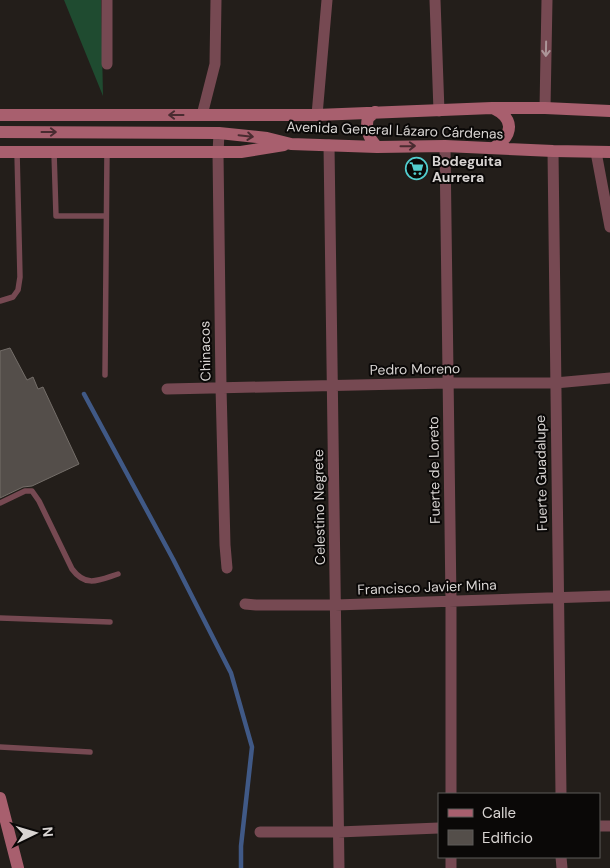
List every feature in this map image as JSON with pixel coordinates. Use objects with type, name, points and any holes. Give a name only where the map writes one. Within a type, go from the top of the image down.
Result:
[{"type":"street","points":[[107,0],[107,64]]},
{"type":"street","points":[[202,115],[215,64],[216,0]]},
{"type":"street","points":[[317,115],[327,0]]},
{"type":"street","points":[[435,0],[439,111]]},
{"type":"street","points":[[544,108],[547,0]]},
{"type":"street","points":[[492,108],[502,112],[508,122],[507,135],[503,142],[495,147]]},
{"type":"street","name":"Avenida General Lázaro Cárdenas","points":[[0,115],[317,115],[492,108],[610,111]]},
{"type":"street","points":[[375,112],[368,118],[367,123],[369,136],[377,147]]},
{"type":"street","name":"Avenida General Lázaro Cárdenas","points":[[0,132],[219,133],[267,138],[291,144],[377,147],[495,147],[610,152]]},
{"type":"street","name":"Chinacos","points":[[219,133],[221,388],[227,568]]},
{"type":"street","points":[[0,152],[241,152],[291,144]]},
{"type":"street","name":"Celestino Negrete","points":[[330,145],[339,868]]},
{"type":"street","name":"Fuerte de Loreto","points":[[445,146],[451,600],[451,793]]},
{"type":"street","name":"Fuerte Guadalupe","points":[[553,151],[557,597],[561,793]]},
{"type":"street","points":[[596,152],[610,227]]},
{"type":"street","name":"Pedro Moreno","points":[[167,389],[448,383],[555,383],[610,378]]},
{"type":"street","name":"Francisco Javier Mina","points":[[245,604],[335,605],[610,596]]},
{"type":"street","points":[[0,798],[18,868]]},
{"type":"street","points":[[260,832],[338,832],[438,828]]},
{"type":"lane","points":[[0,301],[13,298],[18,290],[20,277],[17,152]]},
{"type":"lane","points":[[54,152],[56,216],[106,216]]},
{"type":"lane","points":[[105,375],[107,152]]},
{"type":"lane","points":[[0,503],[24,491],[32,491],[39,501],[72,569],[78,576],[88,581],[118,574]]},
{"type":"lane","points":[[0,618],[110,622]]},
{"type":"lane","points":[[0,747],[90,752]]},
{"type":"green space","points":[[64,0],[101,0],[103,96]]},
{"type":"building","points":[[10,348],[27,380],[33,377],[38,389],[43,387],[79,464],[32,486],[23,487],[0,498],[0,351]]},
{"type":"waterway","points":[[84,394],[173,559],[231,673],[252,747],[241,846],[241,868]]},
{"type":"place","name":"Bodeguita Aurrera","points":[[416,169]]}]
